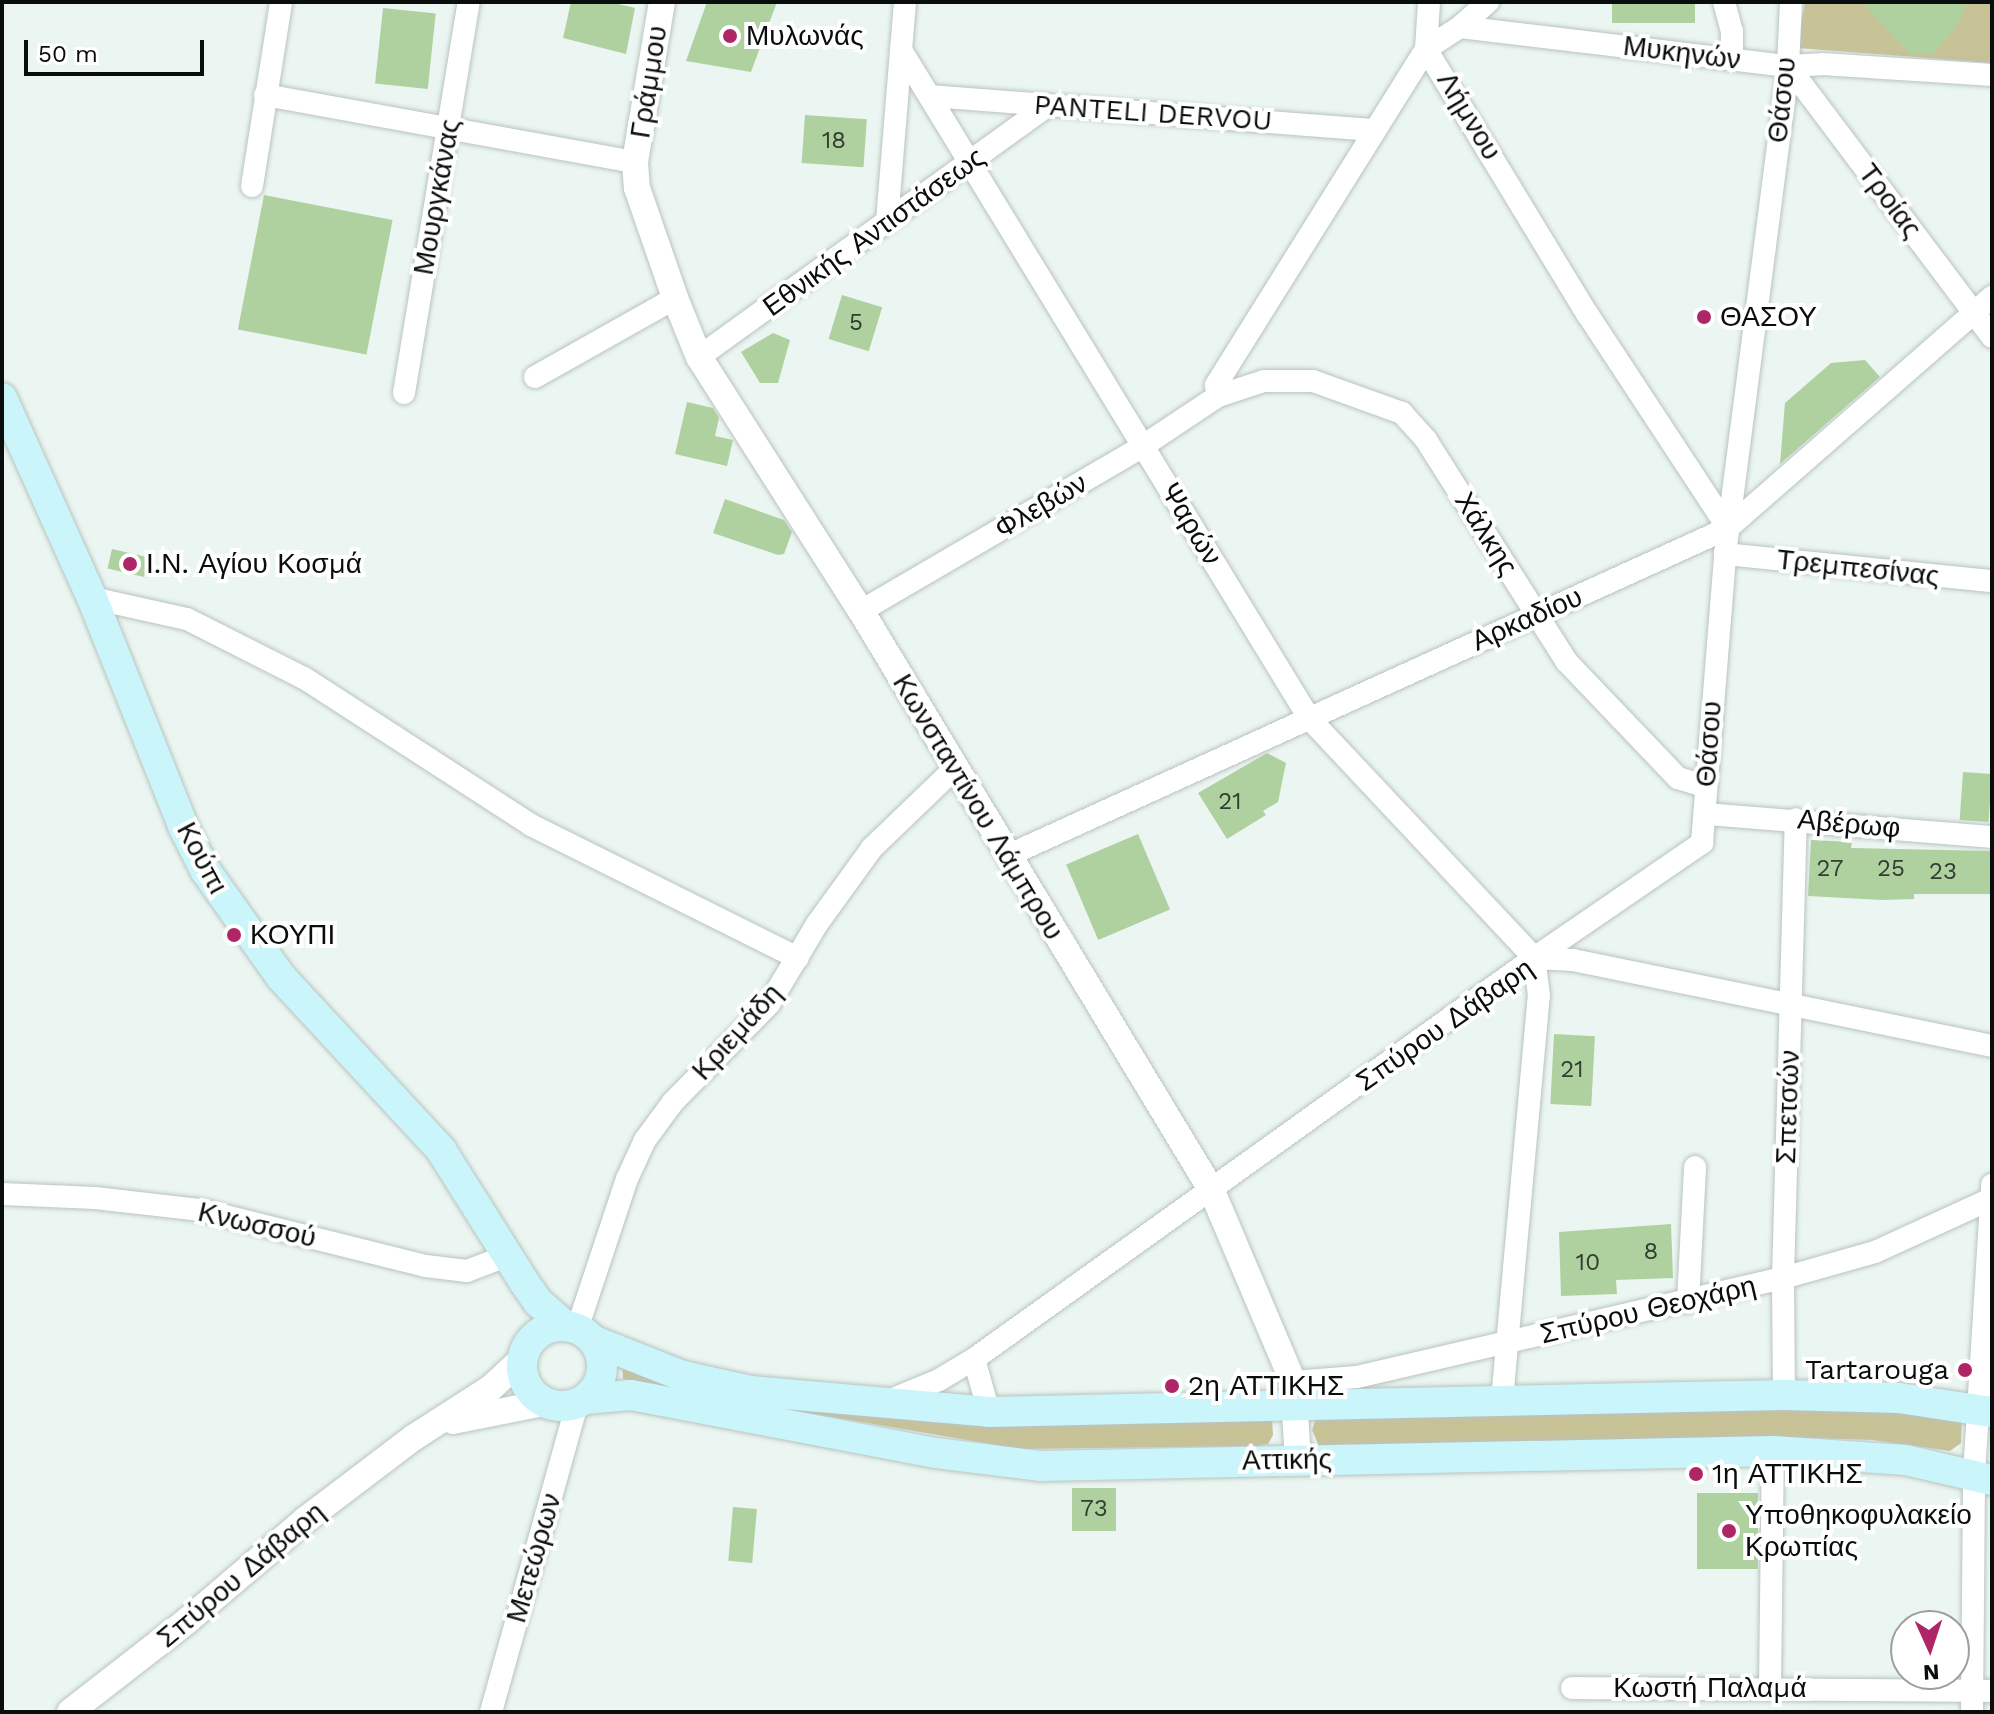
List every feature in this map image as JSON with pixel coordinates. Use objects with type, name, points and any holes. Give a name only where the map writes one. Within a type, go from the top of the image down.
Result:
[{"type":"main road","name":"Κούπι","points":[[2,398],[92,598],[183,826],[213,883],[281,977],[441,1150],[506,1256]]},
{"type":"main road","points":[[506,1256],[538,1302],[599,1350],[600,1382],[582,1401],[560,1407],[543,1403],[525,1385],[523,1307],[506,1256]]},
{"type":"main road","points":[[523,1354],[542,1331],[579,1332]]},
{"type":"main road","name":"Αττικής","points":[[579,1332],[683,1376],[751,1391],[989,1412],[1294,1393],[1502,1400],[1784,1395],[1899,1398],[1986,1410]]},
{"type":"main road","name":"Αττικής","points":[[582,1401],[631,1395],[936,1453],[1041,1466],[1773,1451],[1906,1460],[1983,1477]]},
{"type":"street","points":[[252,186],[281,2]]},
{"type":"street","name":"Μουργκάνας","points":[[404,393],[469,2]]},
{"type":"street","name":"Γράμμου","points":[[635,162],[662,2]]},
{"type":"street","points":[[887,221],[905,2]]},
{"type":"street","points":[[1426,49],[1429,2]]},
{"type":"street","name":"Λήμνου","points":[[1460,27],[1488,2]]},
{"type":"street","points":[[1724,2],[1732,31],[1732,59]]},
{"type":"street","name":"Θάσου","points":[[1534,958],[1702,843],[1706,814],[1704,786],[1725,554],[1788,66],[1791,2]]},
{"type":"street","points":[[1426,49],[1460,27]]},
{"type":"street","name":"Μυκηνών","points":[[1460,27],[1788,66],[1822,64],[1992,75]]},
{"type":"street","name":"Λήμνου","points":[[1218,396],[1216,385],[1426,49],[1588,315],[1728,528]]},
{"type":"street","name":"Ψαρών","points":[[901,50],[1309,718],[1534,958]]},
{"type":"street","name":"Τροίας","points":[[1788,66],[1992,337]]},
{"type":"street","points":[[265,95],[450,126],[635,162]]},
{"type":"street","name":"PANTELI DERVOU","points":[[930,96],[1375,130]]},
{"type":"street","name":"Εθνικής Αντιστάσεως","points":[[699,357],[972,163],[1048,105]]},
{"type":"street","name":"Κωνσταντίνου Λάμπρου","points":[[635,162],[637,188],[699,357],[861,611],[1212,1191],[1294,1393],[1298,1460]]},
{"type":"street","name":"Αρκαδίου","points":[[1007,856],[1728,528],[1992,297]]},
{"type":"street","points":[[535,377],[675,298]]},
{"type":"street","name":"Χάλκης","points":[[1218,396],[1264,381],[1313,381],[1402,413],[1426,440],[1566,661],[1678,778],[1704,786]]},
{"type":"street","name":"Φλεβών","points":[[861,611],[1143,446],[1218,396]]},
{"type":"street","name":"Τρεμπεσίνας","points":[[1725,554],[1992,581]]},
{"type":"street","points":[[92,598],[187,619],[304,678],[531,825],[798,958]]},
{"type":"street","name":"Κριεμάδη","points":[[579,1332],[627,1179],[645,1140],[673,1102],[769,1004],[817,924],[872,848],[954,769]]},
{"type":"street","name":"Αβέρωφ","points":[[1706,814],[1992,837]]},
{"type":"street","name":"Σπετσών","points":[[1784,1395],[1783,1278],[1796,819]]},
{"type":"street","points":[[1502,1400],[1539,996],[1534,958]]},
{"type":"street","name":"Σπύρου Δάβαρη","points":[[882,1404],[939,1380],[974,1359],[1534,958],[1573,960],[1992,1046]]},
{"type":"street","points":[[1688,1302],[1695,1167]]},
{"type":"street","points":[[1979,1698],[1992,1184]]},
{"type":"street","name":"Κνωσσού","points":[[2,1194],[95,1198],[201,1210],[426,1266],[467,1271],[506,1256]]},
{"type":"street","name":"Σπύρου Θεοχάρη","points":[[1294,1393],[1783,1278],[1875,1252],[1991,1199]]},
{"type":"street","name":"Σπύρου Δάβαρη","points":[[70,1712],[188,1620],[305,1520],[413,1438],[492,1387],[523,1354]]},
{"type":"street","points":[[974,1359],[989,1412]]},
{"type":"street","name":"Μετεώρων","points":[[491,1712],[582,1401]]},
{"type":"street","name":"Σπύρου Δάβαρη","points":[[413,1438],[450,1421],[543,1403]]},
{"type":"street","points":[[1770,1688],[1773,1451]]},
{"type":"street","name":"Κωστή Παλαμά","points":[[1572,1688],[1770,1688],[1979,1698]]},
{"type":"shaded area","points":[[1805,2],[1992,2],[1992,63],[1797,48]]},
{"type":"shaded area","points":[[622,1364],[677,1386],[1272,1420],[1273,1435],[1268,1444],[1257,1446],[1019,1449],[623,1379]]},
{"type":"shaded area","points":[[1783,1402],[1962,1415],[1961,1443],[1950,1451],[1872,1440],[1782,1437],[1319,1446],[1312,1430],[1316,1418]]},
{"type":"building","points":[[571,2],[610,2],[635,8],[626,54],[563,38]]},
{"type":"building","name":"Μυλωνάς","points":[[707,2],[777,2],[751,72],[686,61]]},
{"type":"building","points":[[1612,2],[1695,2],[1695,23],[1612,23]]},
{"type":"building","points":[[1861,2],[1967,2],[1957,26],[1933,54],[1909,53]]},
{"type":"building","points":[[383,8],[436,14],[428,89],[375,84]]},
{"type":"building","points":[[805,115],[867,119],[864,167],[802,163]]},
{"type":"building","points":[[264,195],[393,220],[366,354],[238,329]]},
{"type":"building","points":[[842,295],[882,307],[869,351],[829,339]]},
{"type":"building","points":[[773,333],[790,340],[778,383],[760,383],[741,352]]},
{"type":"building","points":[[1865,360],[1880,377],[1780,464],[1785,403],[1831,363]]},
{"type":"building","points":[[687,402],[713,408],[719,418],[715,436],[733,440],[727,466],[675,454]]},
{"type":"building","points":[[725,499],[784,520],[792,532],[784,554],[778,555],[713,533]]},
{"type":"building","name":"Ι.Ν. Αγίου Κοσμά","points":[[112,549],[152,558],[147,578],[108,568]]},
{"type":"building","points":[[1267,753],[1286,763],[1278,802],[1263,811],[1266,815],[1227,839],[1198,793]]},
{"type":"building","points":[[1963,772],[1992,774],[1989,822],[1960,820]]},
{"type":"building","points":[[1138,834],[1170,909],[1098,940],[1066,864]]},
{"type":"building","points":[[1811,840],[1852,842],[1851,848],[1992,851],[1992,894],[1914,894],[1914,899],[1882,900],[1808,896]]},
{"type":"building","points":[[1554,1034],[1595,1036],[1591,1106],[1550,1104]]},
{"type":"building","points":[[1671,1224],[1673,1278],[1616,1280],[1617,1294],[1561,1296],[1559,1232]]},
{"type":"building","points":[[1072,1488],[1116,1488],[1116,1531],[1072,1531]]},
{"type":"building","name":"Υποθηκοφυλακείο Κρωπίας","points":[[1697,1493],[1758,1493],[1758,1569],[1697,1569]]},
{"type":"building","points":[[733,1507],[757,1509],[752,1563],[728,1561]]},
{"type":"place","name":"Μυλωνάς","points":[[730,36]]},
{"type":"place","name":"ΘΑΣΟΥ","points":[[1704,317]]},
{"type":"place","name":"Ι.Ν. Αγίου Κοσμά","points":[[130,564]]},
{"type":"place","name":"ΚΟΥΠΙ","points":[[234,935]]},
{"type":"place","name":"Tartarouga","points":[[1965,1370]]},
{"type":"place","name":"2η ΑΤΤΙΚΗΣ","points":[[1172,1386]]},
{"type":"place","name":"1η ΑΤΤΙΚΗΣ","points":[[1696,1474]]},
{"type":"place","name":"Υποθηκοφυλακείο Κρωπίας","points":[[1729,1531]]}]
